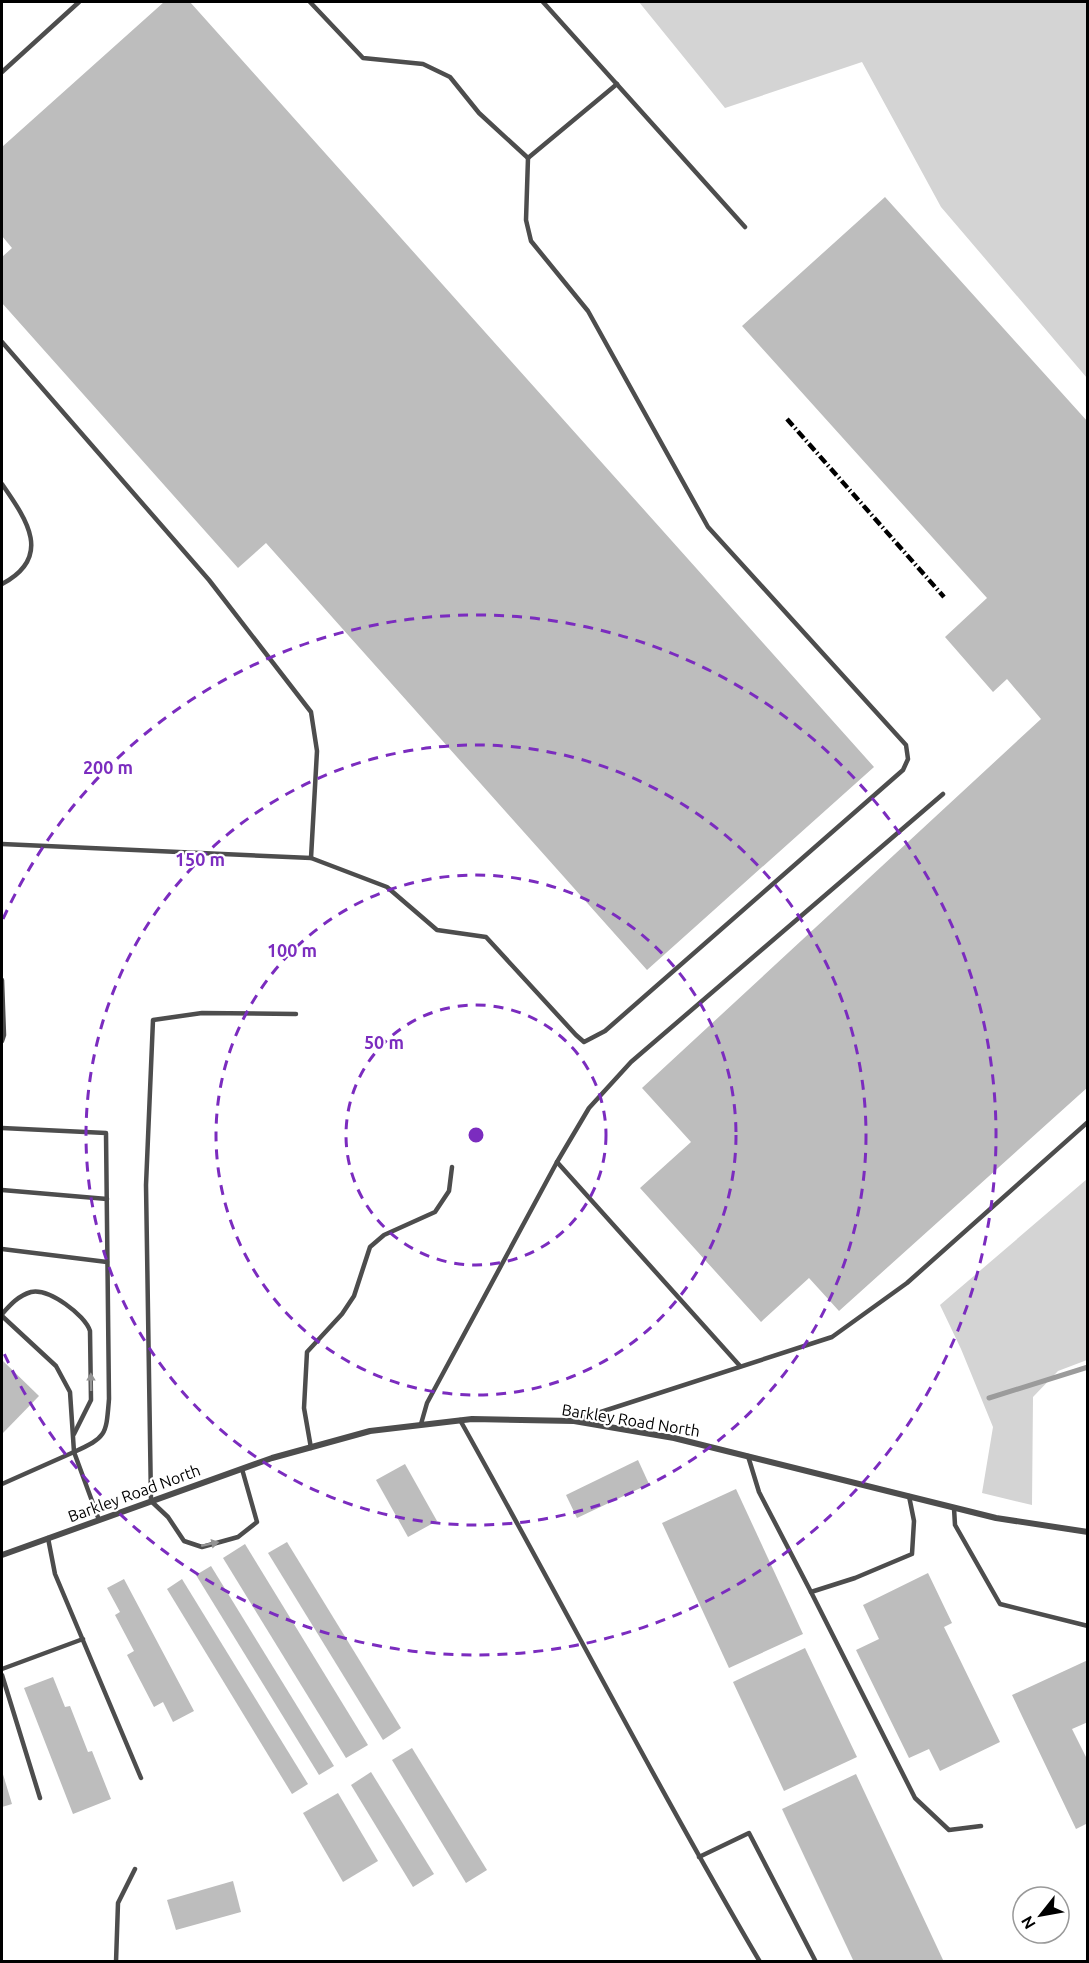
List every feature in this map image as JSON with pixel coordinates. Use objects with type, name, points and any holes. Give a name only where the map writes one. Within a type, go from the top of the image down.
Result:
[{"type":"street","name":"Barkley Road North","points":[[2,1555],[242,1469],[311,1448],[370,1431],[460,1420],[574,1421],[674,1438],[996,1518],[1088,1532]]},
{"type":"lane","points":[[2,72],[79,2]]},
{"type":"lane","points":[[310,2],[363,58],[423,64],[450,77],[479,113],[528,158]]},
{"type":"lane","points":[[543,2],[745,227]]},
{"type":"lane","points":[[2,844],[311,858],[387,887],[437,930],[486,937],[584,1042],[591,1041],[605,1031],[903,770],[908,759],[906,746],[708,527],[588,311],[531,242],[526,220],[528,158],[616,84]]},
{"type":"lane","points":[[2,342],[209,580],[311,712],[317,751],[311,858]]},
{"type":"lane","points":[[2,484],[20,511],[30,533],[31,554],[19,575],[2,584]]},
{"type":"lane","points":[[421,1424],[427,1402],[557,1162],[590,1108],[631,1062],[943,794]]},
{"type":"lane","points":[[2,980],[4,1035],[2,1041]]},
{"type":"lane","points":[[242,1469],[257,1522],[238,1537],[202,1546],[184,1541],[168,1518],[151,1501],[146,1185],[153,1020],[202,1013],[296,1014]]},
{"type":"lane","points":[[574,1421],[832,1337],[907,1283],[1088,1122]]},
{"type":"lane","points":[[2,1128],[106,1133],[107,1199],[106,1428],[98,1441],[2,1484]]},
{"type":"lane","points":[[557,1162],[740,1366]]},
{"type":"lane","points":[[311,1448],[304,1408],[307,1352],[342,1314],[354,1296],[370,1247],[384,1235],[435,1212],[449,1191],[452,1167]]},
{"type":"lane","points":[[2,1190],[107,1199]]},
{"type":"lane","points":[[2,1249],[107,1262]]},
{"type":"lane","points":[[73,1436],[91,1400],[88,1322],[81,1314],[44,1293],[33,1292],[17,1298],[2,1315],[56,1366],[70,1392],[74,1452],[99,1520]]},
{"type":"lane","points":[[460,1420],[699,1857],[760,1962]]},
{"type":"lane","points":[[748,1456],[759,1492],[915,1798],[949,1830],[981,1826]]},
{"type":"lane","points":[[811,1592],[855,1578],[912,1554],[914,1521],[909,1496]]},
{"type":"lane","points":[[954,1508],[955,1525],[1000,1604],[1088,1626]]},
{"type":"lane","points":[[48,1538],[55,1574],[141,1778]]},
{"type":"lane","points":[[2,1669],[82,1639]]},
{"type":"lane","points":[[2,1675],[40,1798]]},
{"type":"lane","points":[[699,1857],[749,1833],[816,1962]]},
{"type":"lane","points":[[116,1962],[118,1903],[135,1869]]},
{"type":"shaded area","points":[[639,2],[1087,2],[1087,378],[941,207],[862,62],[725,108]]},
{"type":"shaded area","points":[[1087,1179],[1087,1360],[1058,1371],[1033,1397],[1032,1505],[982,1493],[993,1427],[940,1305]]},
{"type":"building","points":[[164,2],[190,2],[874,767],[647,970],[266,543],[238,568],[2,303],[2,257],[12,248],[2,236],[2,147]]},
{"type":"building","points":[[885,197],[1088,422],[1088,1087],[839,1311],[809,1278],[761,1322],[640,1188],[691,1142],[642,1088],[1041,719],[1007,679],[993,692],[945,637],[987,598],[742,326]]},
{"type":"building","points":[[2,1360],[39,1396],[2,1434]]},
{"type":"building","points":[[638,1460],[649,1484],[577,1518],[566,1495]]},
{"type":"building","points":[[405,1464],[437,1521],[408,1537],[376,1480]]},
{"type":"building","points":[[736,1489],[803,1634],[729,1668],[662,1523]]},
{"type":"building","points":[[287,1542],[401,1728],[383,1740],[268,1553]]},
{"type":"building","points":[[245,1544],[368,1745],[346,1758],[223,1558]]},
{"type":"building","points":[[211,1566],[334,1766],[319,1775],[196,1575]]},
{"type":"building","points":[[928,1573],[952,1623],[944,1627],[1000,1742],[940,1771],[929,1749],[909,1758],[856,1650],[879,1639],[863,1605]]},
{"type":"building","points":[[124,1579],[194,1711],[173,1722],[163,1702],[154,1707],[127,1655],[134,1651],[115,1615],[120,1612],[107,1588]]},
{"type":"building","points":[[182,1579],[308,1784],[292,1794],[167,1589]]},
{"type":"building","points":[[805,1648],[857,1757],[784,1791],[733,1682]]},
{"type":"building","points":[[1088,1660],[1088,1722],[1072,1729],[1088,1761],[1088,1823],[1076,1829],[1012,1695]]},
{"type":"building","points":[[53,1677],[65,1707],[70,1706],[88,1752],[92,1751],[111,1799],[73,1814],[24,1688]]},
{"type":"building","points":[[412,1748],[487,1870],[466,1883],[392,1760]]},
{"type":"building","points":[[2,1771],[12,1804],[2,1807]]},
{"type":"building","points":[[371,1772],[434,1874],[413,1887],[351,1785]]},
{"type":"building","points":[[856,1774],[944,1962],[854,1962],[782,1809]]},
{"type":"building","points":[[338,1793],[378,1861],[343,1882],[303,1813]]},
{"type":"building","points":[[233,1881],[241,1912],[176,1930],[167,1900]]},
{"type":"waterway","points":[[989,1398],[1088,1367]]},
{"type":"railway","points":[[787,419],[944,597]]}]
